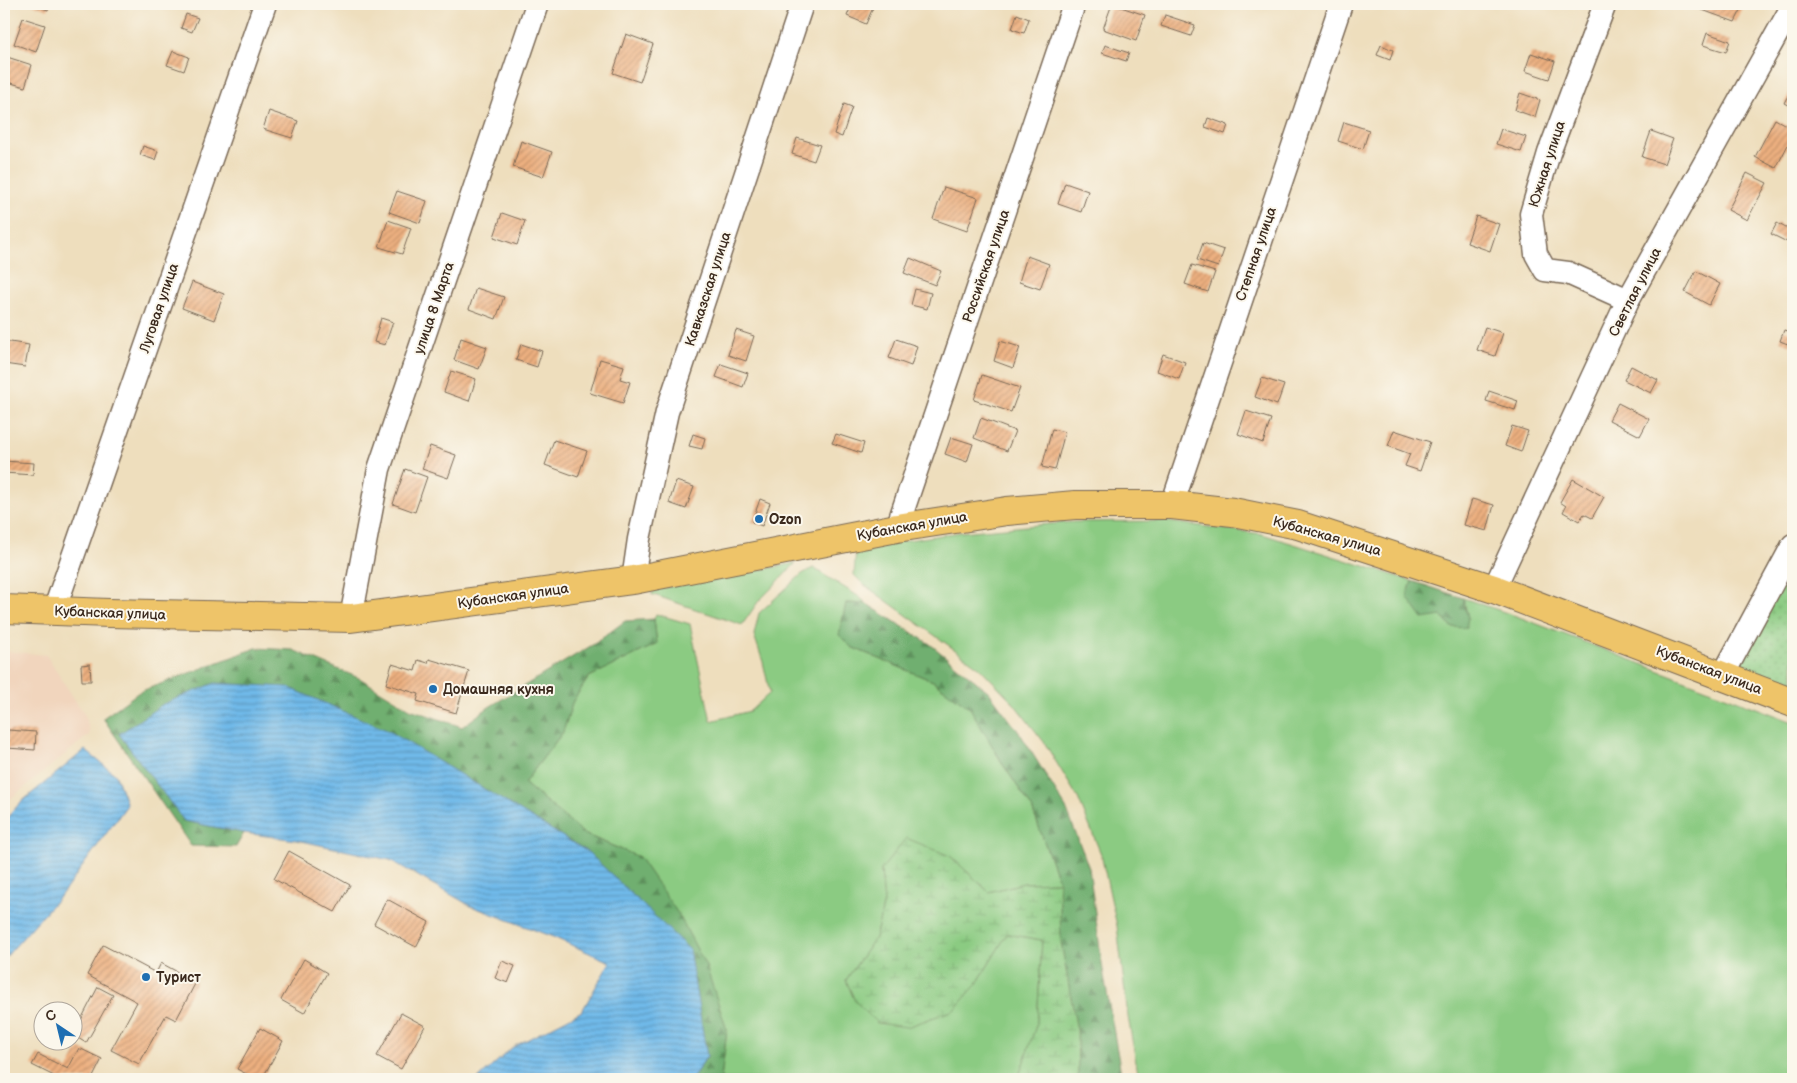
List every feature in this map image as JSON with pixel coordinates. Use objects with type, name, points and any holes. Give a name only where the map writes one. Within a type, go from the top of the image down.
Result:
[{"type":"main road","name":"Кубанская улица","points":[[4,609],[351,618],[633,580],[897,528],[1007,510],[1075,505],[1172,505],[1233,512],[1298,524],[1494,589],[1793,703]]},
{"type":"street","name":"Луговая улица","points":[[54,611],[265,4]]},
{"type":"street","name":"улица 8 Марта","points":[[351,618],[379,469],[537,4]]},
{"type":"street","name":"Кавказская улица","points":[[633,580],[639,539],[667,412],[802,4]]},
{"type":"street","name":"Российская улица","points":[[897,528],[1074,4]]},
{"type":"street","name":"Степная улица","points":[[1172,505],[1341,4]]},
{"type":"street","name":"Южная улица","points":[[1605,4],[1549,152],[1531,214],[1536,254],[1544,270],[1568,273],[1628,300]]},
{"type":"street","name":"Светлая улица","points":[[1494,589],[1628,300],[1793,5]]},
{"type":"street","points":[[1723,675],[1793,545]]},
{"type":"shaded area","points":[[4,651],[46,655],[86,717],[90,734],[4,804]]},
{"type":"green space","points":[[1162,521],[1262,534],[1412,581],[1407,597],[1441,616],[1451,627],[1468,618],[1463,598],[1519,617],[1793,722],[1793,1079],[1139,1079],[1128,1017],[1117,926],[1101,854],[1078,798],[1044,742],[1011,700],[979,667],[863,584],[854,575],[856,548],[961,532],[1072,522]]},
{"type":"green space","points":[[1793,561],[1793,693],[1732,671]]},
{"type":"green space","points":[[796,563],[758,602],[742,625],[651,594],[657,589]]},
{"type":"green space","points":[[813,568],[858,596],[867,604],[846,603],[851,647],[933,681],[970,707],[1004,766],[1032,808],[1059,882],[1024,883],[989,892],[950,856],[881,870],[884,902],[875,938],[846,980],[855,1001],[976,985],[1007,934],[1042,940],[1037,1023],[1020,1073],[1014,1079],[721,1079],[727,1030],[639,857],[584,834],[524,783],[563,732],[573,701],[589,677],[657,644],[654,619],[656,614],[690,624],[711,721],[750,711],[770,693],[754,635],[759,613],[802,574]]},
{"type":"green space","points":[[1412,581],[1463,598],[1468,618],[1466,628],[1451,627],[1441,616],[1423,619],[1407,597]]},
{"type":"green space","points":[[846,603],[867,604],[930,644],[989,692],[1021,735],[1066,808],[1089,868],[1102,964],[1122,1079],[1078,1079],[1077,1031],[1061,943],[1059,882],[1032,808],[1004,766],[970,708],[933,681],[851,647],[839,635]]},
{"type":"green space","points":[[654,619],[657,644],[589,677],[573,701],[563,732],[524,783],[584,834],[639,857],[679,915],[706,966],[727,1030],[721,1079],[692,1079],[707,1056],[588,852],[493,795],[184,821],[244,833],[236,847],[191,846],[103,718],[139,692],[256,648],[293,650],[361,679],[410,709],[462,727],[489,707],[594,644],[625,621]]},
{"type":"green space","points":[[906,838],[950,856],[989,892],[1024,883],[1059,882],[1061,943],[1077,1031],[1078,1079],[1014,1079],[1020,1073],[1037,1023],[1042,940],[1007,934],[976,985],[954,1010],[907,1027],[877,1023],[855,1001],[846,980],[875,938],[884,903],[881,870]]},
{"type":"water","points":[[215,683],[288,687],[389,731],[588,852],[689,949],[707,1056],[692,1079],[478,1079],[513,1047],[582,1011],[610,962],[553,937],[471,906],[390,860],[297,840],[244,833],[184,821],[119,734],[163,704]]},
{"type":"water","points":[[85,750],[116,775],[127,805],[66,889],[4,959],[4,821],[20,803]]},
{"type":"building","points":[[31,4],[50,4],[48,10]]},
{"type":"building","points":[[852,4],[874,5],[866,24],[847,16]]},
{"type":"building","points":[[1112,4],[1145,15],[1136,41],[1103,29]]},
{"type":"building","points":[[1686,4],[1744,4],[1735,22]]},
{"type":"building","points":[[186,14],[198,18],[192,32],[181,28]]},
{"type":"building","points":[[1017,14],[1029,19],[1024,33],[1012,29]]},
{"type":"building","points":[[1165,15],[1195,25],[1191,36],[1161,26]]},
{"type":"building","points":[[23,18],[45,25],[36,52],[14,44]]},
{"type":"building","points":[[1707,33],[1730,41],[1726,52],[1703,45]]},
{"type":"building","points":[[626,34],[653,44],[640,82],[613,73]]},
{"type":"building","points":[[1105,45],[1129,53],[1126,61],[1102,53]]},
{"type":"building","points":[[1381,45],[1393,50],[1390,60],[1377,55]]},
{"type":"building","points":[[173,51],[189,57],[184,71],[167,65]]},
{"type":"building","points":[[1531,53],[1555,61],[1549,79],[1525,71]]},
{"type":"building","points":[[4,56],[32,65],[25,87],[4,81]]},
{"type":"building","points":[[1793,86],[1793,108],[1784,103]]},
{"type":"building","points":[[1520,93],[1540,100],[1535,117],[1515,110]]},
{"type":"building","points":[[844,104],[852,107],[842,137],[834,134]]},
{"type":"building","points":[[269,111],[298,121],[292,138],[263,129]]},
{"type":"building","points":[[1208,118],[1228,125],[1225,134],[1205,127]]},
{"type":"building","points":[[1775,119],[1793,129],[1793,135],[1776,168],[1755,157]]},
{"type":"building","points":[[1344,122],[1369,130],[1363,149],[1338,141]]},
{"type":"building","points":[[1501,129],[1526,137],[1521,152],[1496,144]]},
{"type":"building","points":[[1651,131],[1673,139],[1664,164],[1642,157]]},
{"type":"building","points":[[797,138],[820,145],[814,161],[792,154]]},
{"type":"building","points":[[521,141],[552,152],[543,177],[513,167]]},
{"type":"building","points":[[143,146],[158,151],[155,160],[140,155]]},
{"type":"building","points":[[1747,173],[1767,183],[1747,220],[1728,210]]},
{"type":"building","points":[[1065,183],[1088,191],[1081,212],[1058,204]]},
{"type":"building","points":[[944,187],[978,198],[967,231],[933,219]]},
{"type":"building","points":[[397,191],[427,201],[420,223],[389,212]]},
{"type":"building","points":[[502,213],[525,221],[517,245],[494,237]]},
{"type":"building","points":[[1476,216],[1499,224],[1490,251],[1467,243]]},
{"type":"building","points":[[388,220],[411,228],[402,254],[379,247]]},
{"type":"building","points":[[1777,223],[1793,232],[1789,243],[1771,234]]},
{"type":"building","points":[[1203,243],[1224,250],[1218,267],[1197,260]]},
{"type":"building","points":[[1027,256],[1049,264],[1040,289],[1019,282]]},
{"type":"building","points":[[910,258],[941,271],[935,285],[904,273]]},
{"type":"building","points":[[1192,265],[1215,272],[1208,292],[1185,284]]},
{"type":"building","points":[[1696,271],[1720,284],[1709,305],[1685,292]]},
{"type":"building","points":[[192,282],[224,294],[214,320],[182,308]]},
{"type":"building","points":[[476,288],[504,297],[496,319],[469,309]]},
{"type":"building","points":[[915,289],[931,293],[927,309],[911,305]]},
{"type":"building","points":[[381,318],[393,322],[385,345],[374,342]]},
{"type":"building","points":[[1485,327],[1503,333],[1495,356],[1477,350]]},
{"type":"building","points":[[736,330],[754,336],[746,361],[728,355]]},
{"type":"building","points":[[1784,330],[1793,333],[1793,346],[1780,341]]},
{"type":"building","points":[[461,338],[487,347],[479,369],[454,360]]},
{"type":"building","points":[[896,339],[917,346],[911,366],[889,358]]},
{"type":"building","points":[[4,341],[29,345],[25,367],[4,364]]},
{"type":"building","points":[[1000,341],[1020,347],[1013,368],[994,361]]},
{"type":"building","points":[[521,344],[542,351],[537,367],[516,360]]},
{"type":"building","points":[[1163,354],[1185,362],[1179,379],[1157,371]]},
{"type":"building","points":[[600,359],[624,366],[620,379],[630,382],[623,403],[590,393]]},
{"type":"building","points":[[721,364],[748,373],[743,387],[716,377]]},
{"type":"building","points":[[1631,366],[1658,380],[1651,393],[1624,380]]},
{"type":"building","points":[[451,371],[476,379],[469,401],[444,392]]},
{"type":"building","points":[[982,375],[1020,388],[1011,412],[974,400]]},
{"type":"building","points":[[1262,378],[1284,385],[1277,405],[1255,397]]},
{"type":"building","points":[[1489,391],[1518,401],[1515,410],[1486,401]]},
{"type":"building","points":[[1618,403],[1649,419],[1640,436],[1609,420]]},
{"type":"building","points":[[1246,411],[1271,419],[1263,443],[1238,434]]},
{"type":"building","points":[[981,418],[1015,431],[1007,451],[974,438]]},
{"type":"building","points":[[1512,426],[1528,431],[1521,452],[1505,446]]},
{"type":"building","points":[[1052,429],[1065,432],[1055,470],[1042,467]]},
{"type":"building","points":[[1394,430],[1430,442],[1420,471],[1405,466],[1410,454],[1388,446]]},
{"type":"building","points":[[693,434],[705,438],[702,449],[689,446]]},
{"type":"building","points":[[836,434],[864,443],[861,453],[832,443]]},
{"type":"building","points":[[951,437],[973,444],[967,462],[945,454]]},
{"type":"building","points":[[554,440],[587,451],[578,477],[545,465]]},
{"type":"building","points":[[430,446],[456,455],[448,478],[422,469]]},
{"type":"building","points":[[4,461],[34,463],[33,475],[4,473]]},
{"type":"building","points":[[405,469],[427,477],[415,512],[393,504]]},
{"type":"building","points":[[1573,479],[1604,497],[1592,518],[1584,514],[1579,521],[1563,512],[1566,506],[1560,502]]},
{"type":"building","points":[[676,481],[694,487],[686,509],[669,503]]},
{"type":"building","points":[[760,499],[770,503],[762,526],[752,522]]},
{"type":"building","points":[[1472,499],[1494,505],[1487,531],[1464,525]]},
{"type":"building","name":"Домашняя кухня","points":[[429,659],[469,671],[456,713],[417,701],[419,694],[386,684],[392,664],[415,671],[418,660],[428,663]]},
{"type":"building","points":[[90,664],[91,681],[82,681],[81,665]]},
{"type":"building","points":[[8,730],[36,732],[35,750],[7,748]]},
{"type":"building","points":[[289,851],[350,885],[335,912],[274,879]]},
{"type":"building","points":[[387,899],[429,922],[416,947],[374,924]]},
{"type":"building","points":[[103,945],[156,973],[161,963],[196,982],[176,1020],[166,1015],[139,1064],[111,1050],[137,1002],[87,975]]},
{"type":"building","points":[[304,959],[327,973],[304,1013],[281,1000]]},
{"type":"building","points":[[502,961],[515,966],[508,983],[495,978]]},
{"type":"building","points":[[98,987],[113,995],[86,1043],[82,1041],[82,1018]]},
{"type":"building","points":[[401,1013],[425,1026],[401,1069],[377,1056]]},
{"type":"building","points":[[260,1028],[283,1041],[262,1079],[256,1079],[237,1069]]},
{"type":"building","points":[[82,1049],[102,1059],[92,1079],[60,1079],[32,1065],[38,1054],[68,1069],[78,1050]]},
{"type":"place","name":"Ozon","points":[[759,519]]},
{"type":"place","name":"Домашняя кухня","points":[[433,689]]},
{"type":"place","name":"Турист","points":[[146,977]]}]
